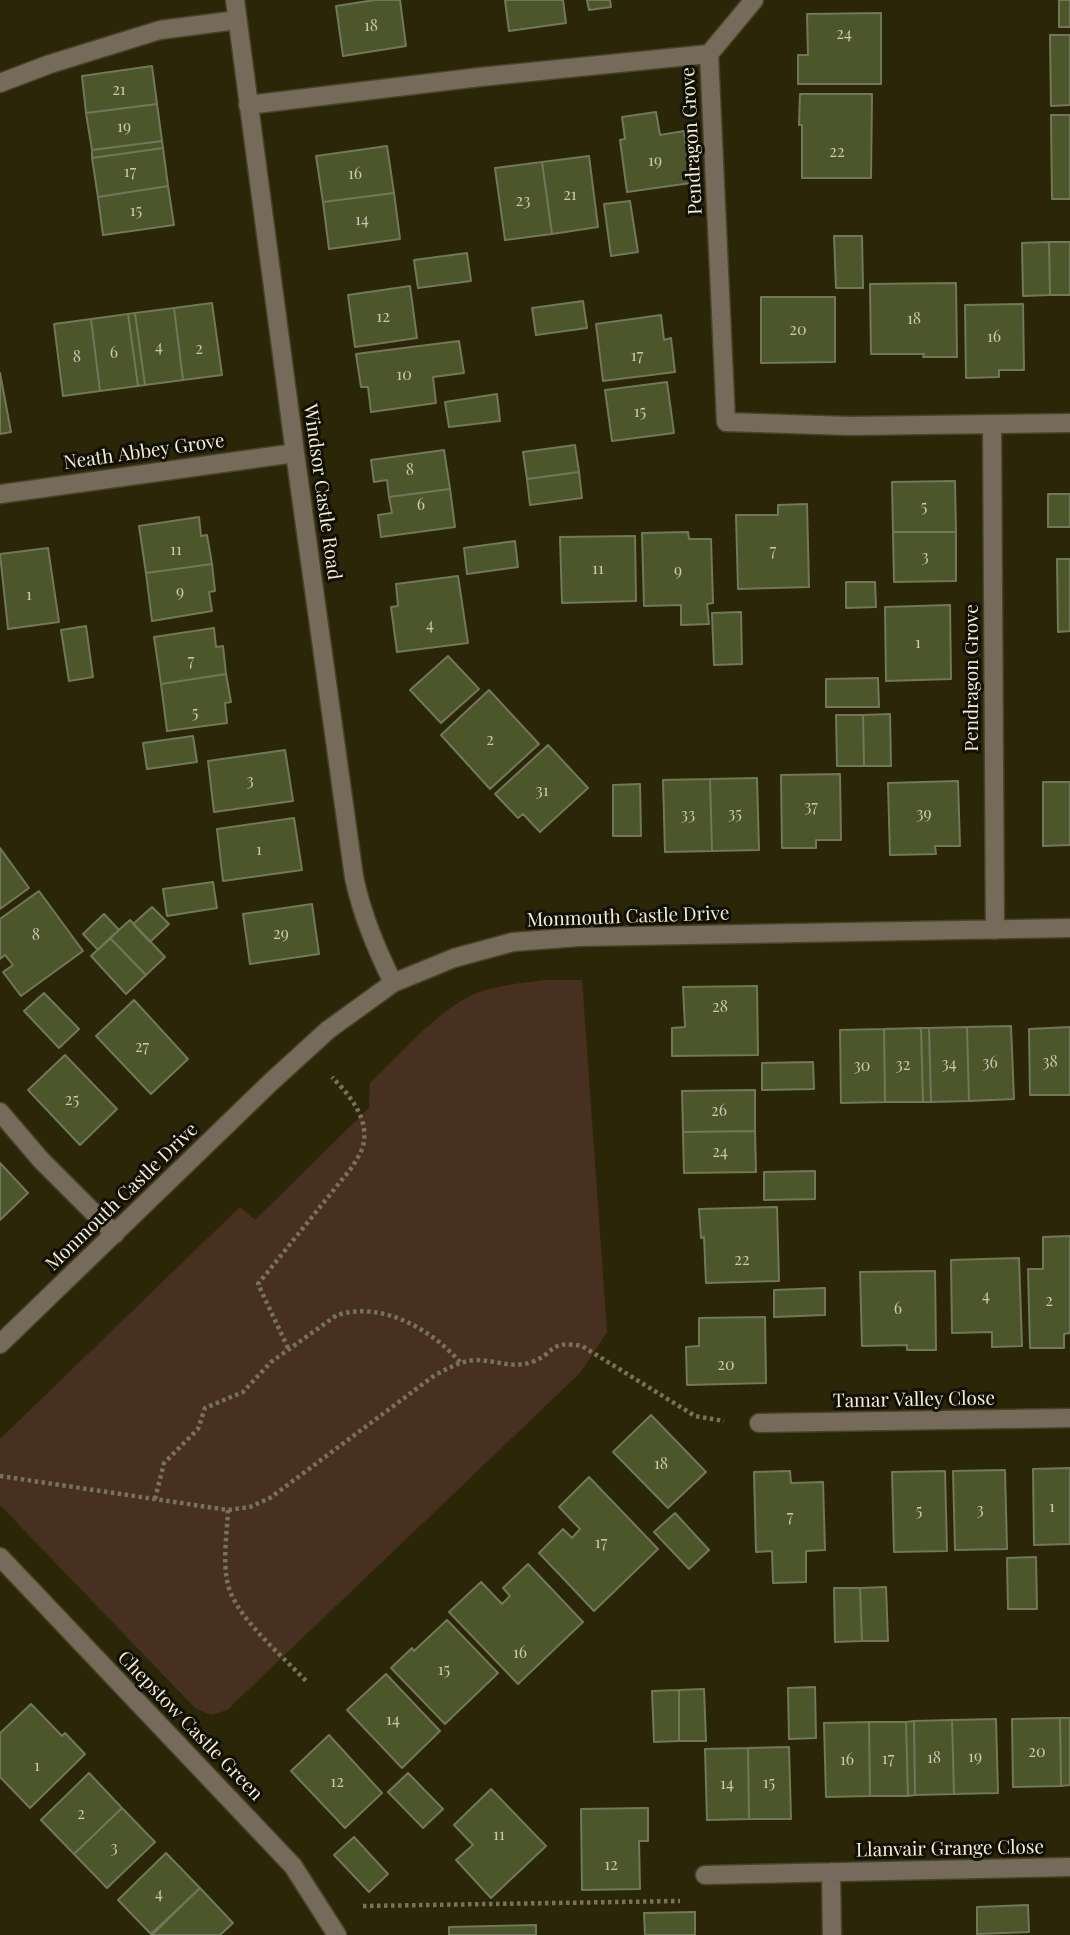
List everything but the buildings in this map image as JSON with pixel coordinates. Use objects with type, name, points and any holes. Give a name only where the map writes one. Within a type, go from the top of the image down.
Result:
[{"type":"street","name":"Windsor Castle Road","points":[[235,0],[354,877],[361,910],[393,983]]},
{"type":"street","points":[[709,54],[754,0]]},
{"type":"street","points":[[0,83],[50,64],[160,30],[237,20]]},
{"type":"street","name":"Pendragon Grove","points":[[248,106],[480,77],[709,54],[726,422],[850,426],[1070,423]]},
{"type":"street","name":"Pendragon Grove","points":[[992,425],[995,930]]},
{"type":"street","name":"Neath Abbey Grove","points":[[0,494],[295,453]]},
{"type":"street","name":"Monmouth Castle Drive","points":[[0,1344],[328,1030],[393,983],[454,958],[513,942],[579,937],[1070,928]]},
{"type":"street","points":[[0,1112],[41,1160],[115,1234]]},
{"type":"street","name":"Tamar Valley Close","points":[[759,1423],[1070,1419]]},
{"type":"street","name":"Chepstow Castle Green","points":[[0,1557],[293,1866],[337,1935]]},
{"type":"street","name":"Llanvair Grange Close","points":[[705,1875],[1070,1867]]},
{"type":"street","name":"Llanvair Grange Close","points":[[831,1872],[832,1935]]},
{"type":"path","points":[[288,1348],[258,1284],[353,1166],[363,1145],[363,1120],[352,1099],[307,1049]]},
{"type":"path","points":[[155,1499],[164,1463],[198,1429],[205,1408],[243,1392],[288,1348],[337,1315],[349,1311],[401,1319],[424,1330],[447,1347],[460,1362]]},
{"type":"path","points":[[0,1476],[228,1510],[250,1507],[270,1498],[435,1375],[460,1362],[479,1360],[515,1366],[534,1361],[550,1349],[565,1343],[582,1346],[695,1416],[715,1421],[759,1423]]},
{"type":"path","points":[[228,1510],[227,1583],[234,1601],[248,1620],[307,1682]]},
{"type":"path","points":[[320,1907],[705,1901],[705,1875]]},
{"type":"shaded area","points":[[545,980],[582,980],[607,1332],[580,1373],[227,1710],[211,1715],[195,1708],[0,1505],[0,1439],[240,1207],[255,1220],[369,1108],[370,1083],[434,1021],[477,993],[502,986]]}]
